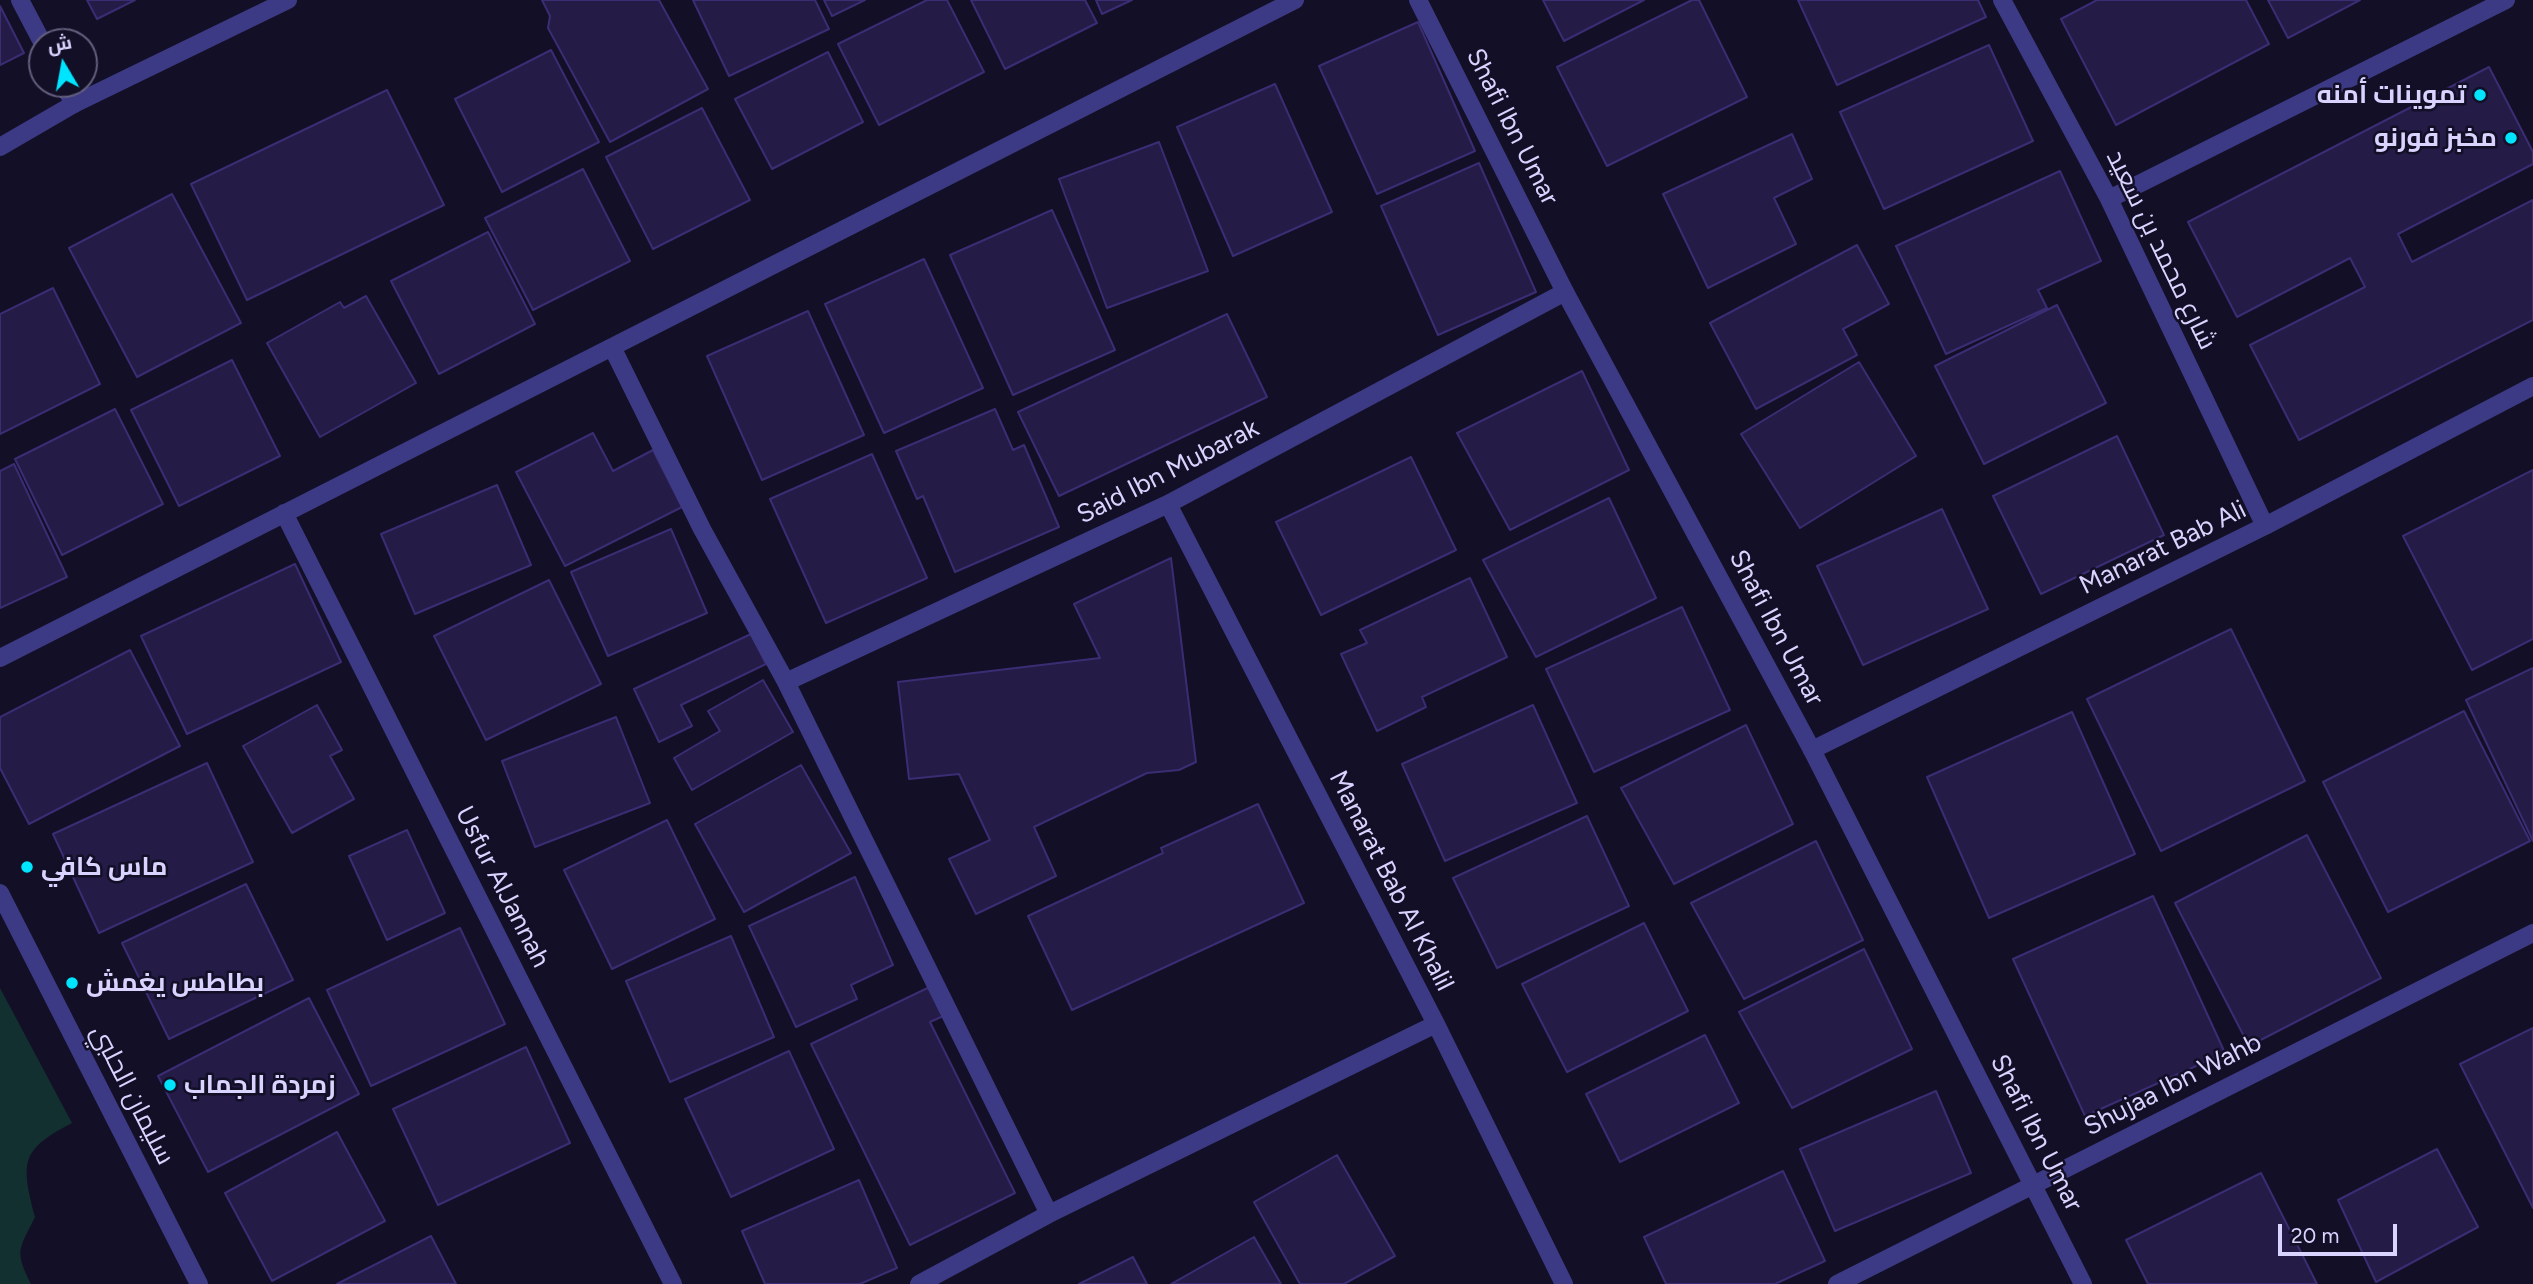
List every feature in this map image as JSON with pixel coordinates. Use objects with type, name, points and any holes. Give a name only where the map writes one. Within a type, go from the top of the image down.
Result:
[{"type":"street","points":[[20,0],[35,28]]},
{"type":"street","points":[[0,147],[74,104],[288,0]]},
{"type":"street","points":[[0,658],[1295,0]]},
{"type":"street","name":"Shafi Ibn Umar","points":[[1418,0],[1565,292],[1812,750],[2083,1284]]},
{"type":"street","name":"شارع محمد بن سعيد","points":[[2002,0],[2109,199],[2265,526]]},
{"type":"street","points":[[2109,199],[2506,0]]},
{"type":"street","points":[[71,98],[74,104]]},
{"type":"street","name":"Said Ibn Mubarak","points":[[786,682],[1168,505],[1565,292]]},
{"type":"street","points":[[612,347],[702,529],[786,682],[1049,1214]]},
{"type":"street","name":"Manarat Bab Ali","points":[[1812,750],[2265,526],[2533,386]]},
{"type":"street","name":"Manarat Bab Al Khalil","points":[[1168,505],[1436,1024],[1564,1284]]},
{"type":"street","name":"Usfur AlJannah","points":[[284,513],[673,1284]]},
{"type":"street","name":"سليمان الحلبي","points":[[0,893],[198,1284]]},
{"type":"street","name":"Shujaa Ibn Wahb","points":[[1837,1284],[2533,933]]},
{"type":"street","points":[[919,1284],[1049,1214],[1436,1024]]},
{"type":"green space","points":[[0,988],[72,1123],[42,1141],[29,1160],[28,1183],[35,1217],[22,1244],[21,1257],[31,1284],[0,1284]]},
{"type":"building","points":[[87,0],[135,0],[97,19]]},
{"type":"building","points":[[542,0],[659,0],[708,89],[610,142],[548,28],[550,16]]},
{"type":"building","points":[[693,0],[815,0],[829,29],[729,76]]},
{"type":"building","points":[[824,0],[865,0],[832,16]]},
{"type":"building","points":[[927,0],[947,0],[984,72],[879,125],[838,44]]},
{"type":"building","points":[[971,0],[1085,0],[1097,23],[1005,69]]},
{"type":"building","points":[[1096,0],[1132,0],[1102,14]]},
{"type":"building","points":[[1543,0],[1644,0],[1564,41]]},
{"type":"building","points":[[1692,0],[1699,0],[1747,97],[1607,166],[1557,67]]},
{"type":"building","points":[[1798,0],[1978,0],[1986,17],[1837,85]]},
{"type":"building","points":[[2097,0],[2246,0],[2269,44],[2116,125],[2061,19]]},
{"type":"building","points":[[2268,0],[2360,0],[2288,38]]},
{"type":"building","points":[[0,6],[24,53],[0,65]]},
{"type":"building","points":[[1418,22],[1475,151],[1377,194],[1319,66]]},
{"type":"building","points":[[1989,45],[2033,141],[1884,209],[1840,112]]},
{"type":"building","points":[[551,50],[599,142],[502,192],[455,99]]},
{"type":"building","points":[[828,52],[863,122],[772,169],[735,99]]},
{"type":"building","points":[[2489,67],[2533,152],[2533,164],[2398,234],[2412,262],[2533,200],[2533,320],[2299,440],[2250,345],[2365,287],[2350,258],[2237,317],[2188,222]]},
{"type":"building","points":[[1275,84],[1332,212],[1233,256],[1177,127]]},
{"type":"building","points":[[387,90],[444,205],[247,300],[191,184]]},
{"type":"building","points":[[702,108],[750,200],[653,249],[606,157]]},
{"type":"building","points":[[1792,134],[1812,179],[1774,198],[1796,244],[1708,288],[1663,194]]},
{"type":"building","points":[[1159,142],[1208,271],[1107,308],[1059,179]]},
{"type":"building","points":[[1479,163],[1536,292],[1438,335],[1381,206]]},
{"type":"building","points":[[583,169],[630,261],[533,310],[485,218]]},
{"type":"building","points":[[2060,171],[2101,261],[2038,290],[2047,308],[1946,354],[1896,246]]},
{"type":"building","points":[[172,194],[241,323],[137,377],[69,248]]},
{"type":"building","points":[[1052,210],[1115,350],[1013,395],[950,255]]},
{"type":"building","points":[[488,232],[535,324],[439,374],[391,281]]},
{"type":"building","points":[[1857,245],[1889,304],[1843,329],[1857,355],[1756,409],[1710,323]]},
{"type":"building","points":[[924,259],[983,388],[884,433],[825,304]]},
{"type":"building","points":[[53,288],[100,384],[0,434],[0,314]]},
{"type":"building","points":[[366,296],[416,383],[320,437],[267,343],[340,302],[344,308]]},
{"type":"building","points":[[2057,305],[2106,403],[1984,464],[1935,366]]},
{"type":"building","points":[[808,311],[864,435],[762,480],[707,356]]},
{"type":"building","points":[[1227,314],[1267,397],[1059,496],[1018,412]]},
{"type":"building","points":[[232,360],[280,456],[179,506],[131,410]]},
{"type":"building","points":[[1859,362],[1916,456],[1800,528],[1741,434]]},
{"type":"building","points":[[1582,371],[1629,470],[1510,530],[1457,433]]},
{"type":"building","points":[[115,409],[163,504],[62,555],[15,459]]},
{"type":"building","points":[[995,409],[1013,450],[1024,445],[1059,527],[955,572],[923,496],[917,499],[896,451]]},
{"type":"building","points":[[593,433],[613,471],[653,450],[682,507],[565,566],[516,472]]},
{"type":"building","points":[[2117,436],[2164,535],[2041,594],[1993,496]]},
{"type":"building","points":[[872,454],[927,578],[826,623],[770,499]]},
{"type":"building","points":[[1411,457],[1456,550],[1321,615],[1276,522]]},
{"type":"building","points":[[14,464],[67,577],[0,608],[0,471]]},
{"type":"building","points":[[2533,470],[2533,639],[2472,670],[2403,536]]},
{"type":"building","points":[[497,485],[531,565],[415,614],[381,534]]},
{"type":"building","points":[[1609,498],[1656,598],[1536,657],[1483,560]]},
{"type":"building","points":[[1942,509],[1988,609],[1863,665],[1817,566]]},
{"type":"building","points":[[671,529],[707,613],[608,656],[571,572]]},
{"type":"building","points":[[1171,558],[1196,762],[1179,770],[1147,773],[1034,827],[1056,876],[976,914],[949,859],[990,840],[959,774],[909,779],[898,682],[1100,658],[1074,604]]},
{"type":"building","points":[[295,564],[341,662],[187,734],[141,636]]},
{"type":"building","points":[[1470,578],[1507,657],[1422,697],[1426,707],[1377,731],[1341,654],[1367,643],[1360,630]]},
{"type":"building","points":[[549,580],[601,684],[486,740],[434,636]]},
{"type":"building","points":[[1682,607],[1730,710],[1594,772],[1546,669]]},
{"type":"building","points":[[2231,629],[2305,781],[2161,851],[2087,699]]},
{"type":"building","points":[[751,634],[766,664],[681,705],[692,726],[659,742],[634,689]]},
{"type":"building","points":[[130,650],[180,746],[29,824],[0,768],[0,717]]},
{"type":"building","points":[[2533,668],[2533,841],[2466,700]]},
{"type":"building","points":[[763,680],[793,732],[692,790],[674,758],[720,731],[708,711]]},
{"type":"building","points":[[317,705],[342,750],[330,756],[354,799],[292,833],[243,746]]},
{"type":"building","points":[[1533,705],[1577,803],[1445,861],[1402,764]]},
{"type":"building","points":[[2464,711],[2530,841],[2388,912],[2323,782]]},
{"type":"building","points":[[2072,712],[2135,854],[1989,918],[1927,777]]},
{"type":"building","points":[[616,717],[650,803],[535,847],[502,761]]},
{"type":"building","points":[[1746,725],[1793,824],[1674,884],[1621,788]]},
{"type":"building","points":[[207,763],[253,862],[99,933],[53,834]]},
{"type":"building","points":[[801,765],[851,853],[744,912],[695,824]]},
{"type":"building","points":[[1258,804],[1304,903],[1072,1010],[1028,916],[1163,853],[1161,848]]},
{"type":"building","points":[[1587,816],[1629,906],[1497,968],[1453,878]]},
{"type":"building","points":[[667,820],[715,919],[612,969],[564,870]]},
{"type":"building","points":[[407,830],[445,913],[387,940],[349,856]]},
{"type":"building","points":[[2307,835],[2381,978],[2249,1046],[2175,903]]},
{"type":"building","points":[[1816,841],[1863,940],[1744,999],[1691,903]]},
{"type":"building","points":[[855,877],[893,965],[851,985],[857,999],[796,1027],[749,926]]},
{"type":"building","points":[[246,884],[293,980],[169,1039],[122,943]]},
{"type":"building","points":[[2153,896],[2225,1053],[2085,1116],[2013,959]]},
{"type":"building","points":[[1644,923],[1688,1011],[1567,1072],[1522,984]]},
{"type":"building","points":[[460,928],[505,1024],[371,1086],[327,990]]},
{"type":"building","points":[[731,936],[774,1037],[670,1082],[626,981]]},
{"type":"building","points":[[1864,949],[1912,1049],[1792,1108],[1739,1012]]},
{"type":"building","points":[[938,983],[952,1012],[930,1022],[1015,1193],[910,1245],[811,1044]]},
{"type":"building","points":[[309,998],[359,1094],[208,1172],[158,1076]]},
{"type":"building","points":[[2533,1028],[2533,1208],[2460,1064]]},
{"type":"building","points":[[1705,1035],[1739,1103],[1620,1162],[1586,1094]]},
{"type":"building","points":[[526,1047],[570,1143],[438,1205],[393,1109]]},
{"type":"building","points":[[789,1051],[834,1149],[731,1197],[685,1099]]},
{"type":"building","points":[[1936,1091],[1971,1173],[1835,1231],[1800,1149]]},
{"type":"building","points":[[337,1132],[385,1221],[272,1281],[225,1193]]},
{"type":"building","points":[[2437,1149],[2478,1227],[2376,1282],[2338,1200]]},
{"type":"building","points":[[1337,1155],[1395,1256],[1344,1284],[1300,1284],[1254,1202]]},
{"type":"building","points":[[1783,1171],[1825,1261],[1775,1284],[1666,1284],[1644,1237]]},
{"type":"building","points":[[2261,1173],[2317,1284],[2148,1284],[2126,1240]]},
{"type":"building","points":[[859,1180],[897,1268],[860,1284],[765,1284],[742,1231]]},
{"type":"building","points":[[431,1236],[456,1284],[337,1284]]},
{"type":"building","points":[[1254,1237],[1281,1284],[1171,1284]]},
{"type":"building","points":[[1133,1257],[1147,1284],[1079,1284]]},
{"type":"place","name":"تموينات أمنه","points":[[2480,95]]},
{"type":"place","name":"مخبز فورنو","points":[[2511,138]]},
{"type":"place","name":"ماس كافي","points":[[27,867]]},
{"type":"place","name":"بطاطس يغمش","points":[[72,983]]},
{"type":"place","name":"زمردة الجماب","points":[[170,1085]]}]
